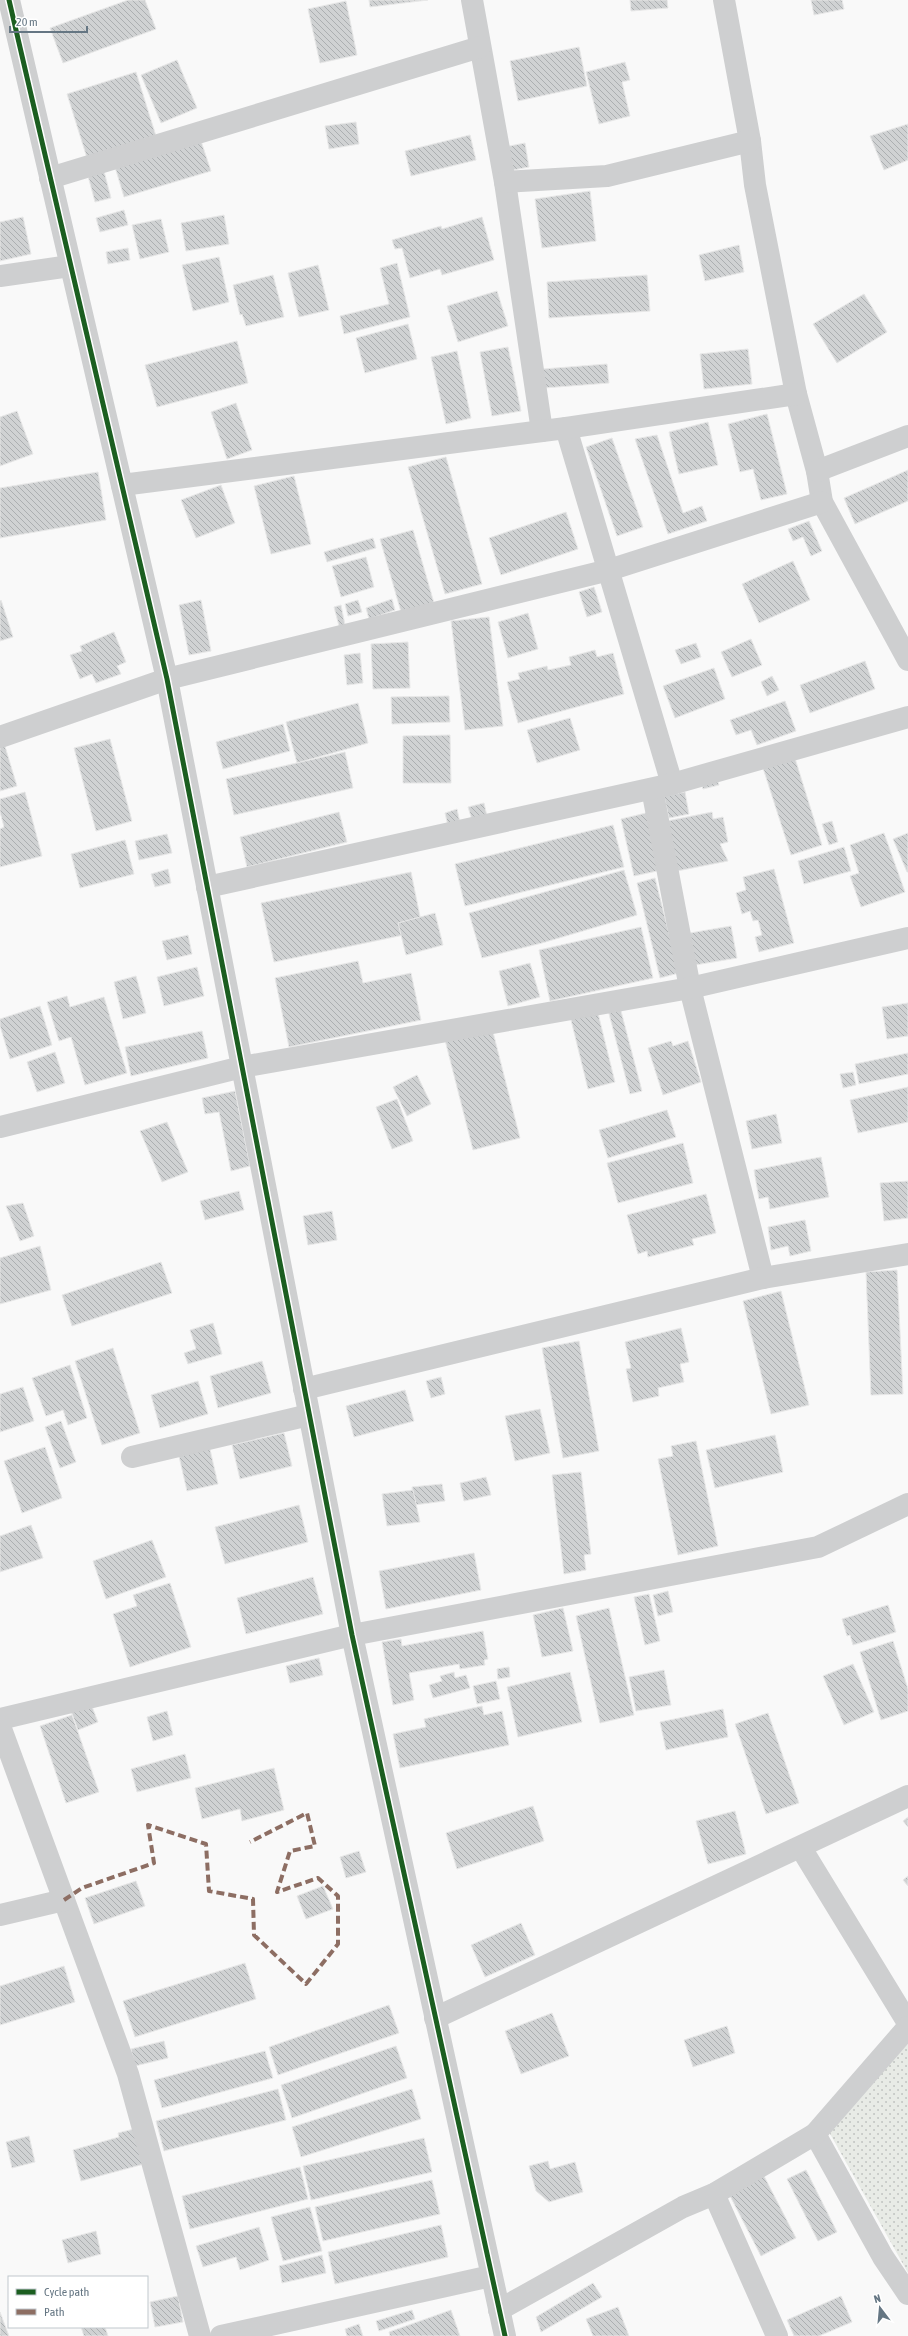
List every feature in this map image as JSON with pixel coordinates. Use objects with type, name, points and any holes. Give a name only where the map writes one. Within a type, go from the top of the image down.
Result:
[{"type":"street","points":[[9,0],[167,679],[352,1635],[505,2336]]},
{"type":"street","points":[[472,0],[505,182],[542,431]]},
{"type":"street","points":[[724,0],[750,141],[754,184],[796,394],[817,471],[822,502],[908,660]]},
{"type":"street","points":[[50,178],[480,47]]},
{"type":"street","points":[[505,182],[607,176],[750,141]]},
{"type":"street","points":[[0,276],[70,266]]},
{"type":"street","points":[[122,485],[566,428],[796,394]]},
{"type":"street","points":[[566,428],[609,570],[662,786],[690,988],[763,1278]]},
{"type":"street","points":[[817,471],[908,436]]},
{"type":"street","points":[[0,737],[167,679],[609,570],[822,502]]},
{"type":"street","points":[[207,887],[662,786],[907,719]]},
{"type":"street","points":[[0,1127],[242,1067],[690,988],[908,938]]},
{"type":"street","points":[[304,1389],[763,1278],[908,1254]]},
{"type":"street","points":[[132,1457],[309,1415]]},
{"type":"street","points":[[0,1719],[352,1635],[818,1547],[908,1504]]},
{"type":"street","points":[[0,1726],[128,2074],[200,2336]]},
{"type":"street","points":[[435,2018],[801,1848],[908,1796]]},
{"type":"street","points":[[801,1848],[908,2023]]},
{"type":"street","points":[[0,1915],[64,1900]]},
{"type":"street","points":[[499,2310],[683,2207],[714,2194],[815,2134],[908,2027]]},
{"type":"street","points":[[815,2134],[883,2257],[908,2294]]},
{"type":"street","points":[[714,2194],[777,2336]]},
{"type":"street","points":[[222,2336],[491,2276]]},
{"type":"shaded area","points":[[908,2028],[908,2273],[829,2132]]},
{"type":"building","points":[[128,0],[145,0],[156,29],[63,63],[50,28]]},
{"type":"building","points":[[369,0],[428,0],[370,7]]},
{"type":"building","points":[[630,0],[667,0],[668,8],[631,11]]},
{"type":"building","points":[[811,0],[842,0],[844,9],[814,15]]},
{"type":"building","points":[[346,1],[357,55],[320,63],[308,9]]},
{"type":"building","points":[[579,47],[587,86],[518,101],[510,61]]},
{"type":"building","points":[[177,60],[197,108],[161,123],[141,75]]},
{"type":"building","points":[[625,62],[630,80],[622,82],[630,116],[599,124],[586,72]]},
{"type":"building","points":[[136,72],[156,136],[87,158],[67,94]]},
{"type":"building","points":[[356,122],[359,144],[329,149],[325,126]]},
{"type":"building","points":[[908,124],[908,160],[884,170],[870,136]]},
{"type":"building","points":[[470,135],[476,160],[411,176],[405,151]]},
{"type":"building","points":[[201,141],[211,171],[124,197],[115,167]]},
{"type":"building","points":[[525,143],[529,167],[508,171],[504,147]]},
{"type":"building","points":[[104,171],[111,198],[95,202],[88,176]]},
{"type":"building","points":[[590,191],[596,241],[542,248],[535,199]]},
{"type":"building","points":[[124,210],[128,225],[100,232],[96,218]]},
{"type":"building","points":[[224,215],[229,244],[186,251],[181,223]]},
{"type":"building","points":[[23,217],[31,254],[0,261],[0,222]]},
{"type":"building","points":[[482,217],[494,260],[442,275],[440,269],[410,278],[402,248],[395,249],[392,240],[441,226],[442,229]]},
{"type":"building","points":[[161,219],[169,252],[140,259],[132,225]]},
{"type":"building","points":[[739,245],[744,272],[705,281],[699,255]]},
{"type":"building","points":[[128,248],[130,260],[108,264],[106,252]]},
{"type":"building","points":[[219,257],[229,302],[193,311],[182,265]]},
{"type":"building","points":[[397,263],[410,317],[344,334],[340,316],[389,304],[380,268]]},
{"type":"building","points":[[318,265],[329,310],[299,317],[288,273]]},
{"type":"building","points":[[273,275],[284,317],[246,326],[242,314],[240,315],[233,285]]},
{"type":"building","points":[[647,275],[650,311],[549,318],[547,282]]},
{"type":"building","points":[[497,291],[508,326],[458,342],[447,306]]},
{"type":"building","points":[[864,294],[887,332],[837,363],[813,324]]},
{"type":"building","points":[[408,324],[417,359],[365,373],[356,338]]},
{"type":"building","points":[[237,341],[248,383],[157,407],[145,365]]},
{"type":"building","points":[[508,347],[521,411],[492,416],[480,352]]},
{"type":"building","points":[[748,349],[752,384],[704,389],[700,354]]},
{"type":"building","points":[[457,351],[471,418],[446,424],[431,357]]},
{"type":"building","points":[[607,364],[609,383],[544,388],[543,369]]},
{"type":"building","points":[[236,403],[252,450],[227,459],[211,412]]},
{"type":"building","points":[[17,411],[33,454],[0,466],[0,417]]},
{"type":"building","points":[[767,414],[787,494],[761,500],[753,469],[740,472],[728,424]]},
{"type":"building","points":[[708,422],[718,465],[679,474],[669,432]]},
{"type":"building","points":[[657,435],[683,513],[702,506],[707,521],[668,534],[635,439]]},
{"type":"building","points":[[612,438],[643,527],[617,536],[586,447]]},
{"type":"building","points":[[446,457],[482,584],[445,594],[408,467]]},
{"type":"building","points":[[908,470],[908,501],[855,524],[844,498]]},
{"type":"building","points":[[98,472],[106,520],[0,538],[0,488]]},
{"type":"building","points":[[294,476],[311,544],[271,554],[254,486]]},
{"type":"building","points":[[221,485],[235,523],[196,538],[181,500]]},
{"type":"building","points":[[566,512],[578,549],[501,575],[489,538]]},
{"type":"building","points":[[809,521],[822,551],[811,556],[803,537],[793,541],[788,529]]},
{"type":"building","points":[[413,530],[434,603],[401,612],[380,539]]},
{"type":"building","points":[[373,538],[376,548],[327,562],[324,552]]},
{"type":"building","points":[[366,557],[374,587],[341,597],[332,566]]},
{"type":"building","points":[[793,561],[810,600],[759,623],[742,584]]},
{"type":"building","points":[[594,587],[602,612],[587,617],[579,592]]},
{"type":"building","points":[[392,599],[395,610],[369,619],[366,608]]},
{"type":"building","points":[[1,600],[13,637],[0,641],[0,601]]},
{"type":"building","points":[[201,600],[211,651],[189,655],[179,605]]},
{"type":"building","points":[[358,600],[362,612],[348,616],[345,604]]},
{"type":"building","points":[[341,605],[345,625],[339,626],[334,607]]},
{"type":"building","points":[[528,613],[538,649],[508,658],[498,622]]},
{"type":"building","points":[[489,617],[503,726],[465,730],[451,621]]},
{"type":"building","points":[[114,632],[126,662],[117,666],[121,674],[96,683],[92,674],[80,679],[70,655],[82,651],[80,646]]},
{"type":"building","points":[[751,639],[762,665],[732,677],[721,652]]},
{"type":"building","points":[[408,642],[410,688],[373,689],[371,644]]},
{"type":"building","points":[[696,643],[701,657],[681,664],[675,650]]},
{"type":"building","points":[[595,650],[597,657],[613,653],[624,694],[518,723],[507,682],[520,679],[518,673],[547,666],[548,670],[571,665],[569,657]]},
{"type":"building","points":[[360,653],[363,683],[347,685],[344,655]]},
{"type":"building","points":[[865,661],[875,689],[810,713],[800,685]]},
{"type":"building","points":[[714,668],[725,699],[675,718],[663,686]]},
{"type":"building","points":[[772,676],[779,690],[767,696],[761,682]]},
{"type":"building","points":[[449,696],[450,722],[392,724],[391,697]]},
{"type":"building","points":[[785,701],[796,731],[757,745],[751,730],[736,735],[730,720]]},
{"type":"building","points":[[358,703],[368,743],[297,763],[286,722]]},
{"type":"building","points":[[570,718],[580,750],[537,763],[527,730]]},
{"type":"building","points":[[283,724],[290,751],[223,769],[216,742]]},
{"type":"building","points":[[450,735],[451,783],[403,783],[403,736]]},
{"type":"building","points":[[110,739],[132,821],[96,831],[74,748]]},
{"type":"building","points":[[4,743],[17,786],[0,791],[0,744]]},
{"type":"building","points":[[345,752],[353,788],[234,815],[226,779]]},
{"type":"building","points":[[794,755],[822,845],[791,855],[762,765]]},
{"type":"building","points":[[716,777],[719,785],[703,789],[701,782]]},
{"type":"building","points":[[25,792],[42,856],[0,867],[0,829],[4,827],[0,812],[0,799]]},
{"type":"building","points":[[685,792],[689,814],[669,818],[664,796]]},
{"type":"building","points":[[484,803],[487,816],[472,820],[468,807]]},
{"type":"building","points":[[457,809],[460,823],[448,826],[445,813]]},
{"type":"building","points":[[339,812],[347,842],[247,867],[240,837]]},
{"type":"building","points":[[650,812],[662,870],[634,876],[621,819]]},
{"type":"building","points":[[712,812],[713,819],[723,817],[728,842],[720,844],[728,861],[677,871],[667,821]]},
{"type":"building","points":[[832,821],[838,842],[829,845],[822,824]]},
{"type":"building","points":[[613,825],[624,867],[465,906],[455,864]]},
{"type":"building","points":[[884,833],[905,892],[861,907],[850,876],[859,873],[850,845]]},
{"type":"building","points":[[908,833],[908,872],[907,872],[893,839]]},
{"type":"building","points":[[167,834],[172,853],[139,860],[135,841]]},
{"type":"building","points":[[125,840],[134,874],[80,888],[71,854]]},
{"type":"building","points":[[844,847],[851,871],[804,884],[798,861]]},
{"type":"building","points":[[168,869],[171,883],[155,887],[151,874]]},
{"type":"building","points":[[774,869],[794,943],[759,952],[755,937],[762,935],[758,920],[753,921],[750,911],[742,914],[736,893],[746,890],[743,877]]},
{"type":"building","points":[[624,870],[637,915],[542,943],[482,958],[469,913]]},
{"type":"building","points":[[411,872],[423,931],[274,962],[261,903]]},
{"type":"building","points":[[655,878],[679,973],[660,978],[637,883]]},
{"type":"building","points":[[435,913],[443,945],[406,955],[398,923]]},
{"type":"building","points":[[731,926],[737,958],[695,965],[690,933]]},
{"type":"building","points":[[641,927],[653,978],[550,1001],[539,950]]},
{"type":"building","points":[[188,935],[192,954],[167,960],[162,941]]},
{"type":"building","points":[[358,961],[363,983],[411,973],[421,1020],[289,1047],[275,978]]},
{"type":"building","points":[[530,963],[540,997],[508,1006],[499,971]]},
{"type":"building","points":[[197,967],[204,996],[164,1006],[157,977]]},
{"type":"building","points":[[136,976],[146,1013],[123,1019],[114,982]]},
{"type":"building","points":[[67,996],[70,1007],[104,997],[127,1073],[85,1085],[71,1037],[59,1041],[47,1002]]},
{"type":"building","points":[[908,1003],[908,1036],[887,1039],[882,1007]]},
{"type":"building","points":[[40,1006],[52,1045],[10,1059],[0,1026],[0,1019]]},
{"type":"building","points":[[620,1007],[642,1091],[630,1094],[608,1010]]},
{"type":"building","points":[[597,1009],[615,1082],[588,1089],[570,1016]]},
{"type":"building","points":[[492,1028],[520,1138],[473,1150],[445,1040]]},
{"type":"building","points":[[202,1031],[208,1058],[131,1076],[125,1047]]},
{"type":"building","points":[[671,1041],[673,1046],[688,1041],[701,1082],[663,1095],[648,1048]]},
{"type":"building","points":[[55,1052],[65,1083],[37,1092],[27,1062]]},
{"type":"building","points":[[908,1053],[908,1074],[859,1084],[855,1064]]},
{"type":"building","points":[[853,1072],[856,1085],[843,1088],[840,1074]]},
{"type":"building","points":[[417,1075],[431,1104],[407,1116],[393,1087]]},
{"type":"building","points":[[908,1087],[908,1122],[858,1133],[850,1100]]},
{"type":"building","points":[[235,1091],[250,1166],[231,1171],[219,1112],[205,1114],[202,1098]]},
{"type":"building","points":[[397,1099],[413,1141],[392,1149],[376,1107]]},
{"type":"building","points":[[667,1110],[676,1137],[608,1158],[599,1130]]},
{"type":"building","points":[[776,1114],[782,1143],[752,1149],[746,1121]]},
{"type":"building","points":[[167,1122],[188,1172],[162,1182],[140,1131]]},
{"type":"building","points":[[683,1143],[693,1183],[618,1203],[607,1163]]},
{"type":"building","points":[[821,1157],[829,1197],[770,1209],[768,1197],[759,1199],[754,1170]]},
{"type":"building","points":[[908,1181],[908,1218],[884,1221],[880,1183]]},
{"type":"building","points":[[239,1191],[244,1210],[205,1220],[200,1201]]},
{"type":"building","points":[[706,1194],[716,1233],[692,1239],[694,1245],[648,1257],[647,1251],[638,1254],[627,1215]]},
{"type":"building","points":[[23,1203],[34,1236],[20,1241],[6,1206]]},
{"type":"building","points":[[332,1211],[337,1240],[308,1245],[303,1216]]},
{"type":"building","points":[[805,1220],[811,1251],[790,1256],[788,1246],[771,1250],[768,1227]]},
{"type":"building","points":[[40,1246],[51,1290],[0,1304],[0,1258]]},
{"type":"building","points":[[161,1262],[172,1293],[72,1326],[62,1295]]},
{"type":"building","points":[[897,1270],[903,1394],[871,1395],[866,1272]]},
{"type":"building","points":[[781,1291],[809,1405],[771,1414],[743,1301]]},
{"type":"building","points":[[213,1323],[222,1354],[188,1364],[184,1353],[196,1349],[190,1330]]},
{"type":"building","points":[[681,1328],[689,1362],[680,1364],[684,1382],[658,1388],[659,1396],[633,1402],[626,1369],[631,1368],[625,1342]]},
{"type":"building","points":[[579,1341],[599,1451],[563,1458],[542,1348]]},
{"type":"building","points":[[113,1348],[140,1433],[102,1445],[75,1361]]},
{"type":"building","points":[[262,1361],[271,1393],[218,1408],[210,1376]]},
{"type":"building","points":[[70,1365],[87,1418],[68,1425],[63,1410],[46,1416],[32,1378]]},
{"type":"building","points":[[441,1377],[445,1394],[431,1398],[426,1381]]},
{"type":"building","points":[[198,1381],[208,1414],[160,1428],[151,1395]]},
{"type":"building","points":[[23,1387],[34,1421],[0,1432],[0,1394]]},
{"type":"building","points":[[405,1390],[414,1421],[354,1437],[346,1406]]},
{"type":"building","points":[[540,1409],[550,1453],[515,1461],[505,1416]]},
{"type":"building","points":[[61,1421],[76,1462],[60,1468],[45,1427]]},
{"type":"building","points":[[284,1433],[292,1466],[240,1479],[232,1445]]},
{"type":"building","points":[[775,1435],[783,1472],[715,1488],[706,1450]]},
{"type":"building","points":[[696,1441],[718,1546],[678,1555],[658,1459],[673,1456],[671,1446]]},
{"type":"building","points":[[209,1445],[218,1484],[187,1491],[178,1452]]},
{"type":"building","points":[[45,1447],[62,1498],[22,1513],[4,1461]]},
{"type":"building","points":[[581,1472],[591,1554],[584,1555],[586,1570],[564,1574],[552,1475]]},
{"type":"building","points":[[486,1477],[491,1495],[464,1501],[460,1483]]},
{"type":"building","points":[[442,1484],[445,1501],[414,1505],[412,1487]]},
{"type":"building","points":[[413,1490],[420,1522],[387,1526],[382,1494]]},
{"type":"building","points":[[299,1505],[308,1542],[225,1564],[215,1527]]},
{"type":"building","points":[[31,1525],[43,1558],[0,1572],[0,1536]]},
{"type":"building","points":[[152,1540],[166,1577],[106,1599],[93,1561]]},
{"type":"building","points":[[474,1553],[481,1590],[386,1609],[379,1571]]},
{"type":"building","points":[[313,1577],[323,1614],[246,1634],[237,1598]]},
{"type":"building","points":[[170,1583],[191,1647],[130,1667],[113,1614],[137,1606],[133,1595]]},
{"type":"building","points":[[668,1591],[673,1612],[658,1616],[653,1595]]},
{"type":"building","points":[[649,1594],[660,1641],[645,1645],[634,1597]]},
{"type":"building","points":[[888,1605],[896,1632],[853,1645],[850,1635],[847,1636],[842,1619]]},
{"type":"building","points":[[563,1608],[573,1651],[542,1657],[533,1615]]},
{"type":"building","points":[[609,1608],[634,1715],[600,1723],[576,1616]]},
{"type":"building","points":[[483,1631],[488,1659],[484,1660],[485,1665],[460,1669],[459,1664],[409,1673],[414,1700],[393,1705],[382,1642],[401,1639],[402,1646]]},
{"type":"building","points":[[893,1641],[908,1689],[908,1711],[881,1720],[860,1652]]},
{"type":"building","points":[[319,1658],[323,1675],[290,1683],[286,1666]]},
{"type":"building","points":[[853,1664],[874,1712],[844,1725],[823,1676]]},
{"type":"building","points":[[509,1667],[510,1677],[498,1679],[497,1669]]},
{"type":"building","points":[[664,1670],[671,1705],[636,1711],[629,1677]]},
{"type":"building","points":[[454,1672],[455,1678],[466,1675],[470,1688],[433,1698],[429,1685],[442,1681],[440,1676]]},
{"type":"building","points":[[570,1672],[582,1722],[518,1737],[507,1687]]},
{"type":"building","points":[[496,1681],[500,1699],[477,1704],[473,1686]]},
{"type":"building","points":[[91,1704],[98,1722],[78,1730],[71,1711]]},
{"type":"building","points":[[482,1706],[484,1715],[502,1711],[509,1745],[400,1768],[393,1734],[426,1727],[424,1719]]},
{"type":"building","points":[[723,1709],[728,1737],[666,1750],[660,1722]]},
{"type":"building","points":[[167,1711],[173,1735],[153,1741],[147,1717]]},
{"type":"building","points":[[768,1713],[799,1803],[766,1814],[735,1724]]},
{"type":"building","points":[[72,1715],[99,1792],[66,1803],[40,1726]]},
{"type":"building","points":[[185,1754],[191,1778],[137,1792],[131,1769]]},
{"type":"building","points":[[274,1768],[284,1810],[242,1821],[240,1809],[202,1819],[195,1788]]},
{"type":"building","points":[[533,1806],[544,1841],[457,1869],[446,1833]]},
{"type":"building","points":[[735,1811],[746,1854],[708,1864],[696,1821]]},
{"type":"building","points":[[908,1817],[908,1827],[903,1821]]},
{"type":"building","points":[[359,1851],[366,1872],[346,1878],[340,1857]]},
{"type":"building","points":[[908,1876],[908,1886],[903,1880]]},
{"type":"building","points":[[136,1881],[145,1906],[94,1924],[85,1898]]},
{"type":"building","points":[[323,1886],[333,1909],[306,1919],[297,1896]]},
{"type":"building","points":[[521,1923],[535,1955],[485,1977],[471,1945]]},
{"type":"building","points":[[245,1963],[256,1999],[135,2037],[123,2001]]},
{"type":"building","points":[[64,1966],[75,2002],[0,2025],[0,1986]]},
{"type":"building","points":[[389,2005],[399,2033],[278,2075],[269,2047]]},
{"type":"building","points":[[552,2013],[569,2056],[521,2074],[505,2031]]},
{"type":"building","points":[[727,2026],[735,2053],[693,2067],[684,2040]]},
{"type":"building","points":[[164,2041],[168,2058],[135,2066],[131,2049]]},
{"type":"building","points":[[396,2046],[407,2078],[292,2118],[281,2085]]},
{"type":"building","points":[[265,2051],[273,2078],[162,2108],[154,2080]]},
{"type":"building","points":[[278,2089],[286,2120],[164,2151],[156,2121]]},
{"type":"building","points":[[412,2089],[421,2119],[301,2157],[292,2127]]},
{"type":"building","points":[[134,2129],[144,2164],[81,2181],[73,2150],[119,2137],[118,2133]]},
{"type":"building","points":[[29,2136],[35,2162],[12,2168],[6,2142]]},
{"type":"building","points":[[424,2138],[432,2172],[311,2200],[303,2166]]},
{"type":"building","points":[[548,2161],[550,2169],[575,2162],[583,2192],[549,2202],[536,2191],[529,2166]]},
{"type":"building","points":[[300,2167],[308,2199],[190,2229],[182,2196]]},
{"type":"building","points":[[806,2170],[837,2232],[818,2241],[787,2179]]},
{"type":"building","points":[[764,2176],[796,2238],[761,2256],[729,2194]]},
{"type":"building","points":[[432,2180],[440,2214],[323,2241],[315,2207]]},
{"type":"building","points":[[310,2207],[322,2251],[283,2261],[271,2217]]},
{"type":"building","points":[[441,2225],[448,2257],[335,2284],[328,2252]]},
{"type":"building","points":[[259,2227],[269,2260],[240,2270],[236,2257],[203,2267],[196,2246]]},
{"type":"building","points":[[96,2231],[101,2254],[68,2263],[62,2240]]},
{"type":"building","points":[[322,2255],[326,2273],[282,2283],[279,2266]]},
{"type":"building","points":[[593,2283],[602,2297],[541,2332],[536,2317]]},
{"type":"building","points":[[178,2296],[183,2322],[155,2327],[150,2302]]},
{"type":"building","points":[[841,2296],[852,2322],[819,2336],[794,2336],[787,2320]]},
{"type":"building","points":[[618,2307],[629,2336],[593,2336],[586,2319]]},
{"type":"building","points":[[412,2310],[415,2319],[379,2331],[376,2321]]},
{"type":"building","points":[[451,2310],[460,2336],[390,2336],[389,2332]]},
{"type":"building","points":[[0,2312],[9,2336],[0,2336]]},
{"type":"building","points":[[359,2324],[363,2336],[347,2336],[345,2329]]},
{"type":"building","points":[[81,2328],[105,2328],[108,2336],[84,2336]]},
{"type":"marked path","points":[[64,1900],[82,1888],[154,1863],[148,1825],[206,1844],[209,1891],[253,1899],[254,1935],[306,1984],[338,1944],[338,1896],[318,1878],[277,1892],[290,1851],[315,1846],[307,1813],[250,1842]]},
{"type":"cycle path","points":[[9,0],[167,679],[352,1635],[505,2336]]}]
